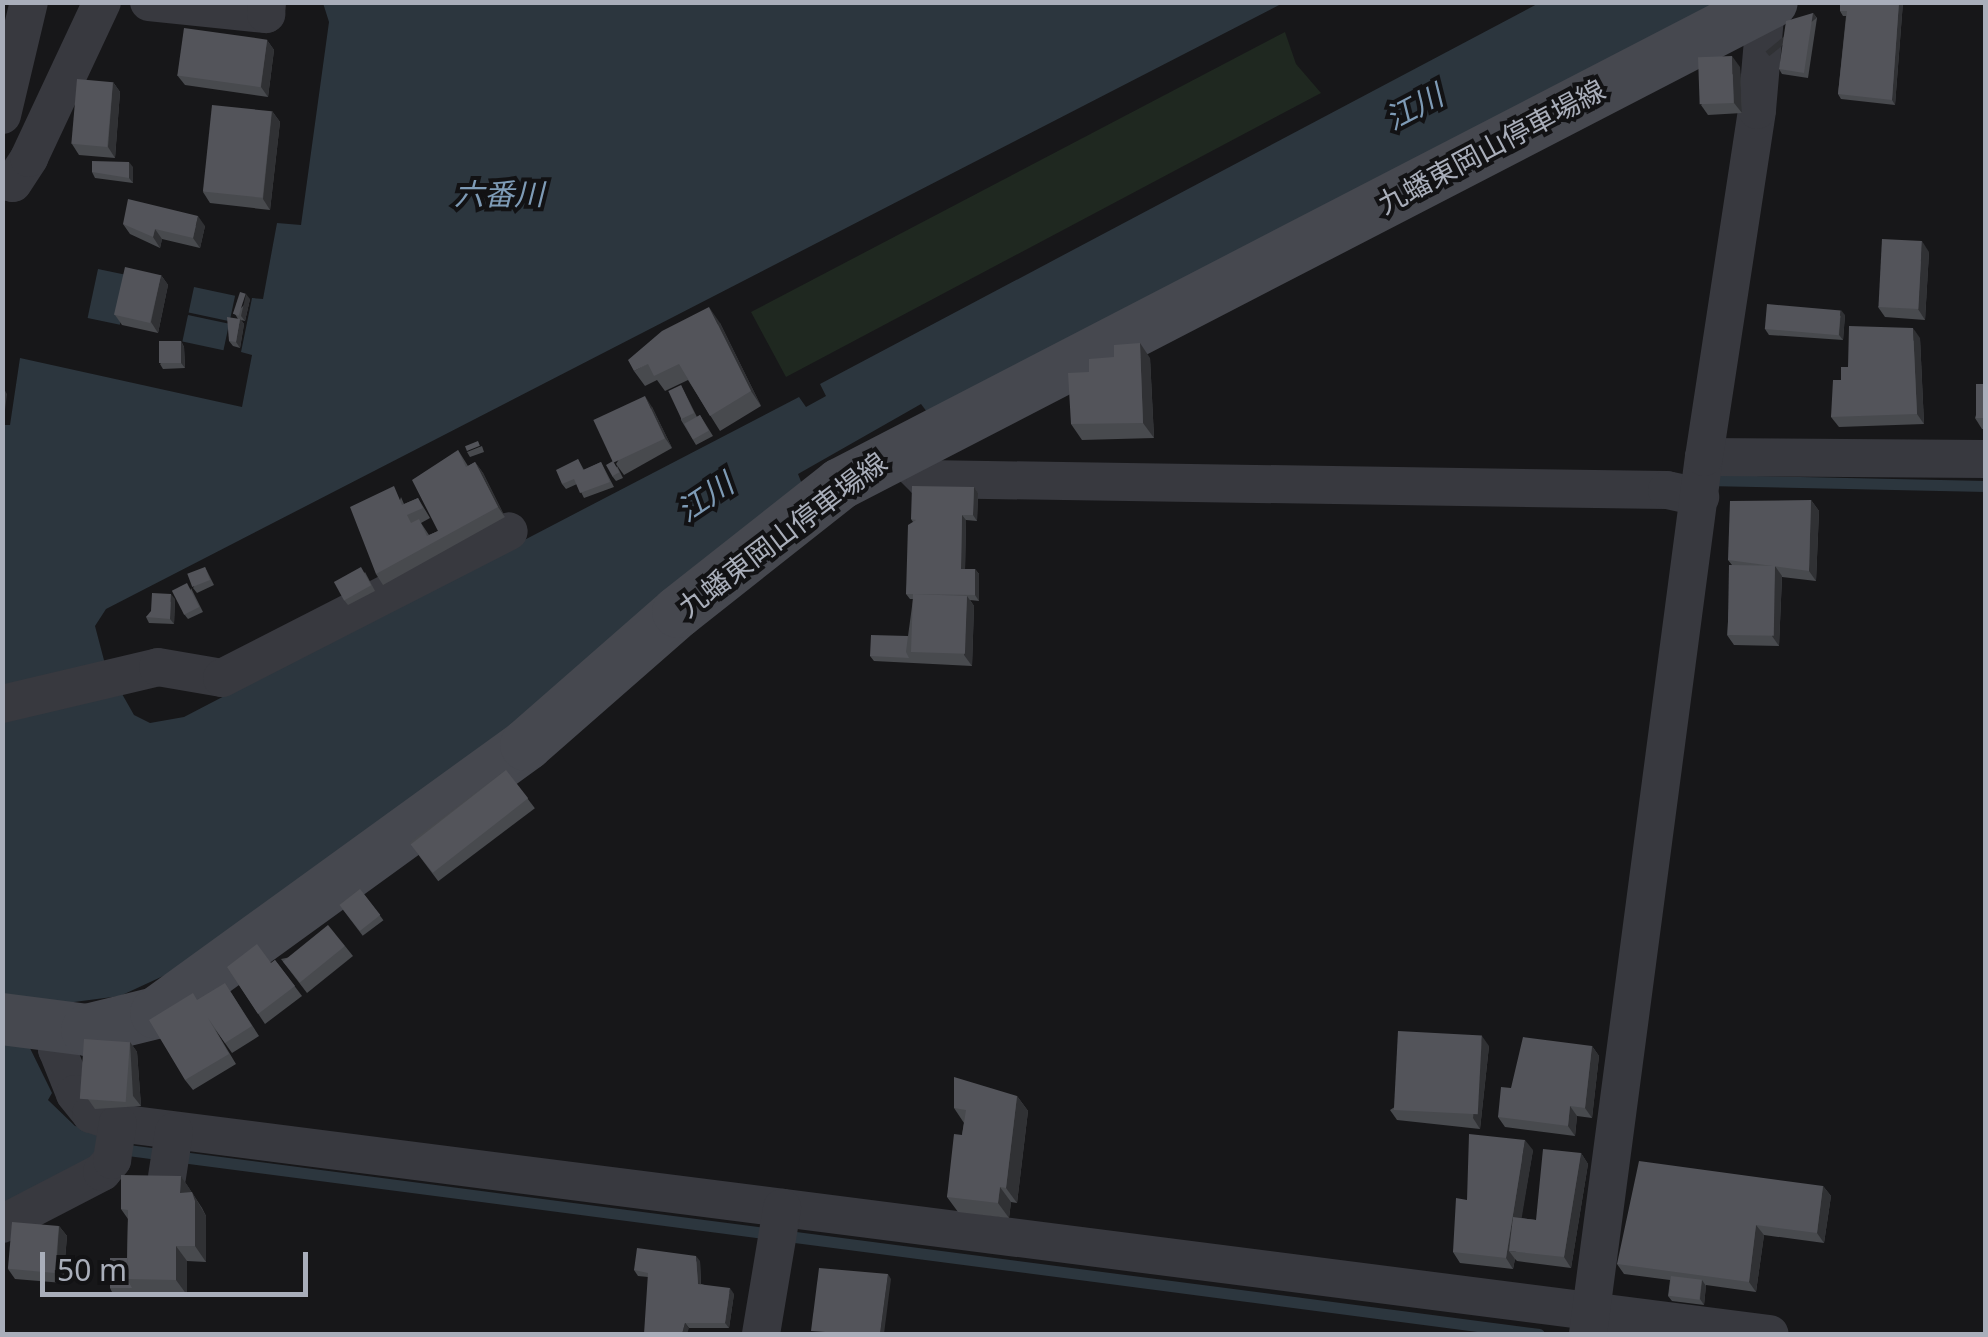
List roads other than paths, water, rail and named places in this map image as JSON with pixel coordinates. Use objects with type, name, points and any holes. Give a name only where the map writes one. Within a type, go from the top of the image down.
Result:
[{"type":"main road","name":"九蟠東岡山停車場線","points":[[33,1024],[133,1022],[207,980],[526,745],[678,612],[840,484],[896,449],[1769,4]]},
{"type":"street","points":[[2,115],[29,2]]},
{"type":"street","points":[[2,180],[13,182],[30,158],[102,2]]},
{"type":"street","points":[[149,2],[266,14],[267,2]]},
{"type":"street","points":[[1589,1325],[1701,478],[1757,110],[1769,4]]},
{"type":"street","points":[[896,449],[925,479],[1647,490],[1701,478],[1986,459]]},
{"type":"street","points":[[2,704],[158,667],[222,678],[508,531]]},
{"type":"street","points":[[33,1024],[58,1049],[75,1094],[115,1139],[170,1155],[1589,1325],[1770,1334]]},
{"type":"street","points":[[2,1224],[102,1172],[115,1139]]},
{"type":"street","points":[[761,1334],[779,1228]]},
{"type":"water","points":[[323,3],[1283,3],[106,609],[95,626],[105,664],[134,715],[150,723],[184,717],[799,397],[806,407],[826,396],[820,384],[1539,3],[1718,3],[927,412],[921,404],[798,474],[804,489],[579,673],[215,952],[120,996],[74,1002],[25,1038],[52,1093],[48,1100],[75,1126],[102,1132],[96,1164],[3,1216],[2,425],[10,425],[20,358],[242,407],[252,355],[241,352],[252,298],[263,299],[277,223],[301,225],[329,22]]},
{"type":"water","points":[[98,269],[130,276],[120,325],[88,318]]},
{"type":"water","points":[[194,287],[235,296],[230,321],[189,312]]},
{"type":"water","points":[[188,315],[229,324],[223,350],[182,341]]},
{"type":"waterway","points":[[1705,480],[1986,486]]},
{"type":"waterway","points":[[120,1149],[1539,1334]]},
{"type":"water label","name":"江川","points":[[1414,107]]},
{"type":"water label","name":"六番川","points":[[499,194]]},
{"type":"water label","name":"江川","points":[[705,497]]}]
